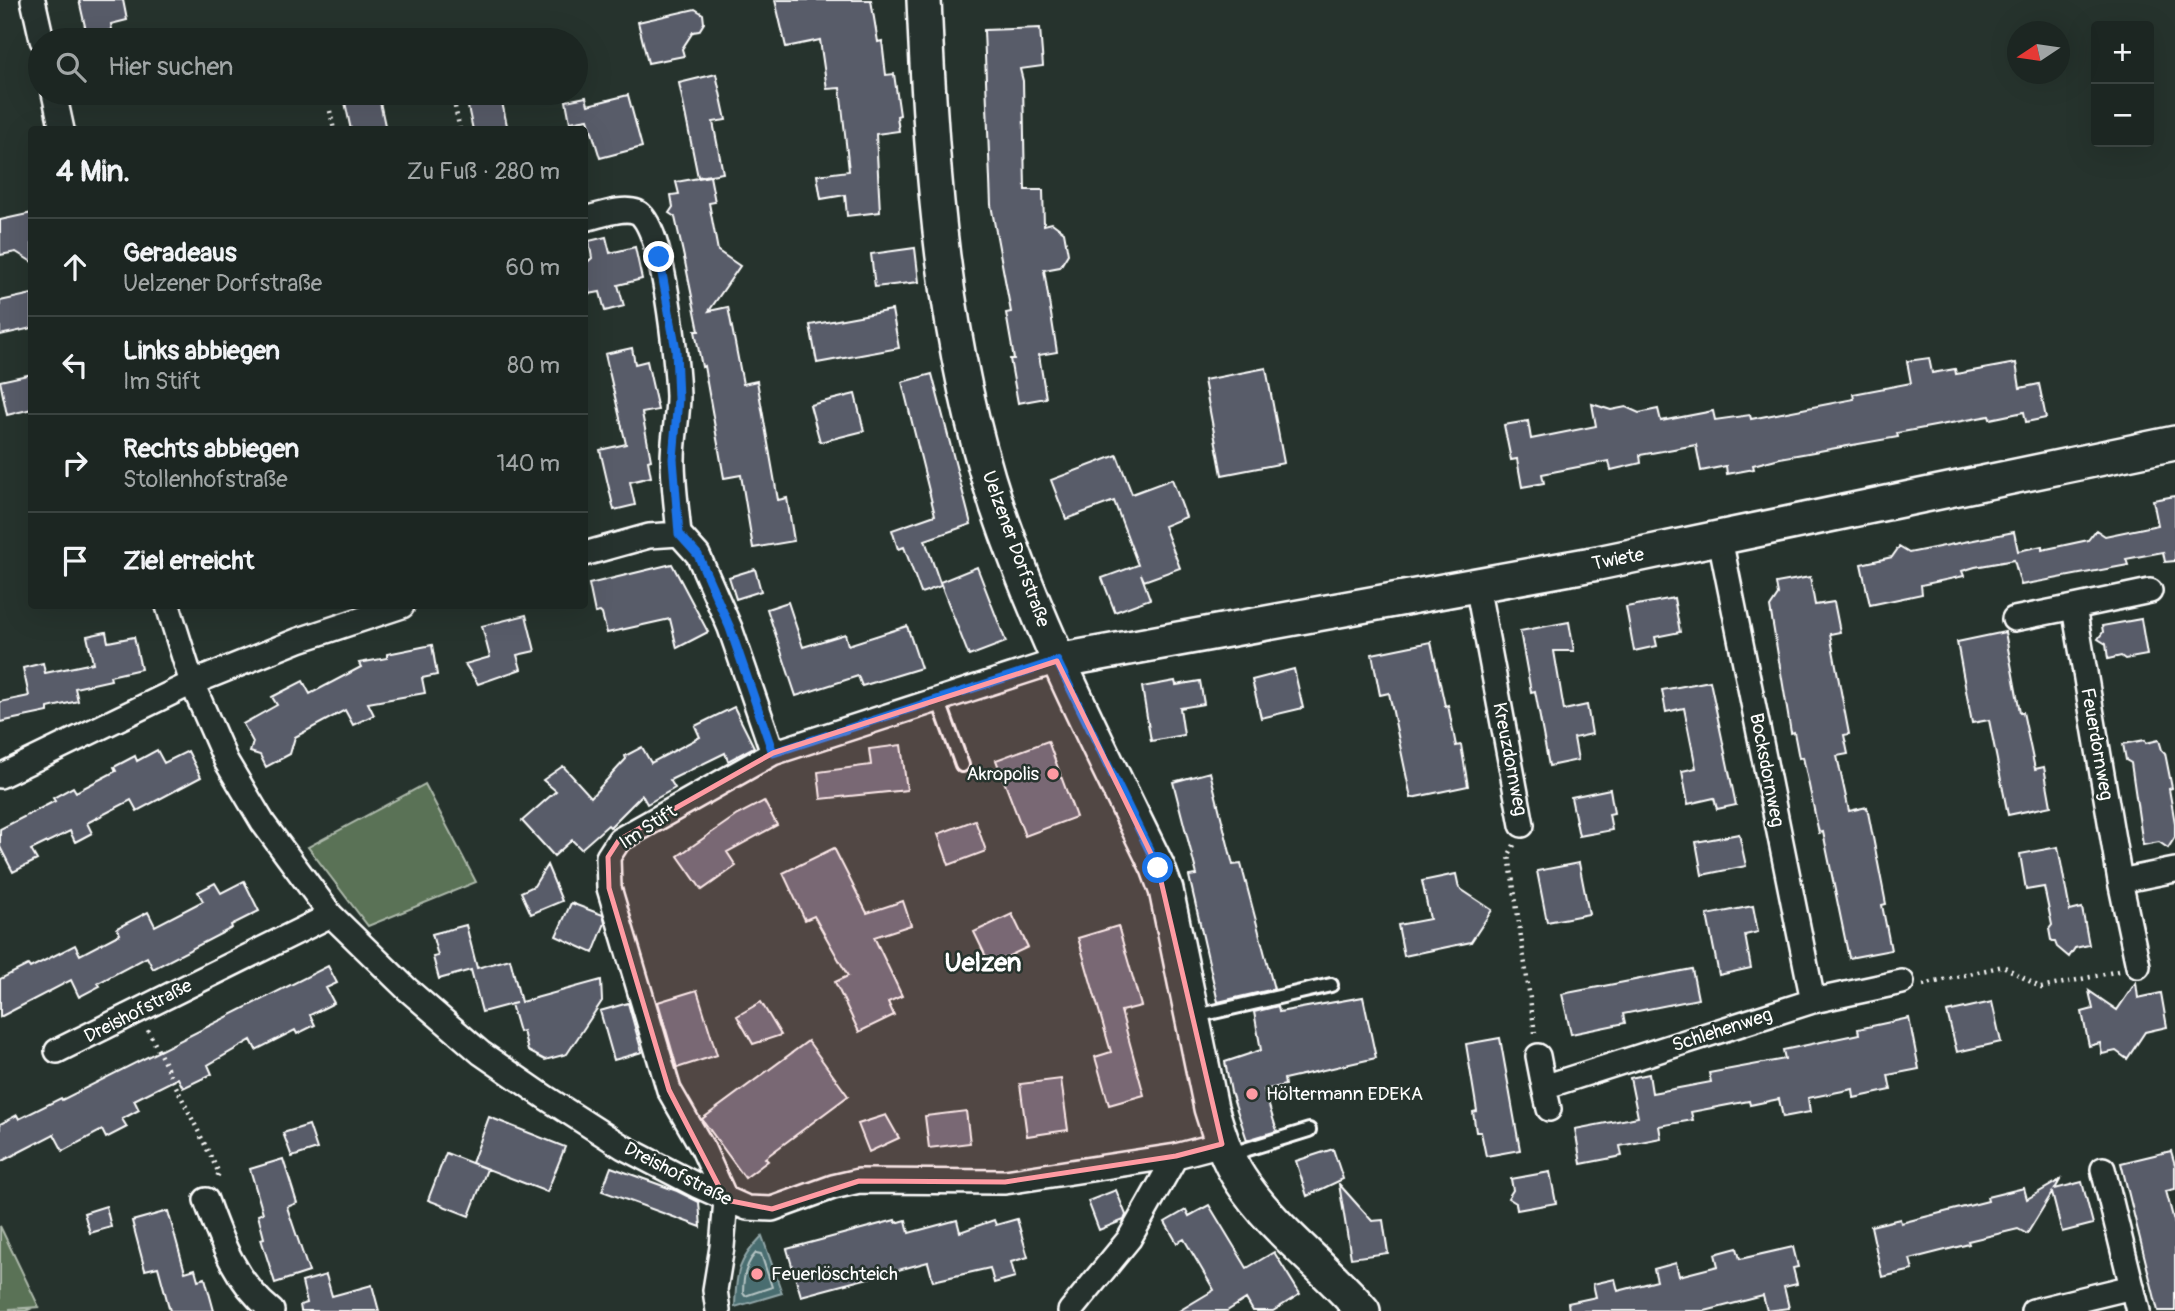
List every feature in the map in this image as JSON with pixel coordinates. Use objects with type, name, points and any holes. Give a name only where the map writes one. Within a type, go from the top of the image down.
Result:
[{"type":"street","points":[[33,0],[39,28]]},
{"type":"street","name":"Uelzener Dorfstraße","points":[[924,0],[938,227],[956,343],[996,503],[1057,661],[1158,868],[1166,890],[1211,1108],[1225,1149],[1239,1178],[1260,1206],[1363,1311]]},
{"type":"street","points":[[57,105],[61,126]]},
{"type":"street","points":[[588,218],[624,210],[635,211],[644,217],[659,257],[676,350],[678,399],[673,459],[679,534],[698,555],[730,628],[773,753]]},
{"type":"street","name":"Twiete","points":[[1057,661],[1720,539],[2175,443]]},
{"type":"street","points":[[588,553],[649,536],[679,534]]},
{"type":"street","name":"Bocksdornweg","points":[[1720,539],[1813,1002]]},
{"type":"street","name":"Kreuzdornweg","points":[[1477,585],[1522,825]]},
{"type":"street","points":[[2014,619],[2150,591]]},
{"type":"street","name":"Feuerdornweg","points":[[2074,607],[2120,881],[2138,967]]},
{"type":"street","name":"Dreishofstraße","points":[[169,609],[192,683],[226,761],[263,823],[331,915],[407,989],[481,1053],[624,1146],[726,1200],[747,1208],[772,1209],[833,1187],[859,1181],[1005,1182],[1225,1149]]},
{"type":"street","points":[[0,776],[192,683],[299,640],[393,609]]},
{"type":"street","name":"Im Stift","points":[[718,1311],[715,1290],[726,1200],[703,1149],[669,1090],[610,888],[608,857],[619,840],[773,753],[1057,661]]},
{"type":"street","points":[[2120,881],[2175,870]]},
{"type":"street","name":"Dreishofstraße","points":[[57,1051],[331,915]]},
{"type":"street","name":"Schlehenweg","points":[[1538,1056],[1547,1098],[1813,1002],[1902,982]]},
{"type":"street","points":[[1070,1311],[1129,1239],[1176,1156]]},
{"type":"street","points":[[2104,1169],[2138,1311]]},
{"type":"street","points":[[206,1200],[223,1248],[253,1295],[272,1311]]},
{"type":"street","points":[[2034,1311],[2132,1287]]},
{"type":"lane","points":[[938,699],[962,765]]},
{"type":"lane","points":[[1192,1017],[1331,985]]},
{"type":"lane","points":[[1225,1149],[1309,1130]]},
{"type":"path","points":[[455,105],[459,126]]},
{"type":"path","points":[[330,111],[333,126]]},
{"type":"path","name":"Kreuzdornweg","points":[[1522,825],[1509,855],[1538,1056]]},
{"type":"path","points":[[1902,982],[1922,985],[2003,966],[2041,988],[2138,967]]},
{"type":"path","points":[[138,1011],[219,1174],[206,1200]]},
{"type":"highlighted area","points":[[1057,661],[1158,868],[1222,1144],[1176,1156],[1005,1182],[859,1181],[772,1209],[726,1200],[669,1090],[609,888],[608,857],[619,840],[773,753]]},
{"type":"green space","points":[[425,784],[476,882],[368,926],[308,847]]},
{"type":"green space","points":[[0,1226],[39,1307],[9,1309],[32,1308],[26,1311],[0,1311]]},
{"type":"water","points":[[762,1236],[782,1293],[735,1307],[736,1285],[743,1260]]},
{"type":"building","points":[[79,0],[123,0],[127,20],[111,24],[112,28],[85,28]]},
{"type":"building","points":[[775,0],[871,0],[878,42],[882,41],[886,75],[894,74],[900,115],[897,116],[899,131],[876,134],[880,212],[847,216],[845,195],[821,199],[817,175],[849,171],[840,88],[827,89],[820,40],[786,47]]},
{"type":"building","points":[[695,9],[703,14],[704,23],[699,31],[693,32],[682,49],[684,56],[648,63],[638,22]]},
{"type":"building","points":[[1040,28],[1043,66],[1020,69],[1023,81],[1025,190],[1043,190],[1044,225],[1052,223],[1064,232],[1068,254],[1060,267],[1044,270],[1057,352],[1039,355],[1046,398],[1018,403],[1010,359],[1014,359],[1006,313],[1011,312],[991,205],[984,30]]},
{"type":"building","points":[[716,74],[726,120],[713,122],[723,173],[698,177],[679,83]]},
{"type":"building","points":[[628,95],[642,147],[600,158],[588,119],[570,122],[567,105],[588,105]]},
{"type":"building","points":[[346,105],[381,105],[385,126],[350,126]]},
{"type":"building","points":[[468,105],[503,105],[507,126],[472,126]]},
{"type":"building","points":[[710,176],[715,202],[709,203],[718,251],[740,266],[709,311],[728,307],[743,384],[757,381],[778,500],[787,498],[794,541],[753,548],[741,475],[724,478],[695,331],[699,331],[685,262],[675,217],[669,213],[673,207],[671,195],[679,194],[676,182]]},
{"type":"building","points":[[28,214],[28,260],[16,252],[0,255],[0,220]]},
{"type":"building","points":[[606,237],[610,253],[635,247],[642,279],[618,285],[624,306],[605,311],[600,292],[589,294],[588,262],[592,258],[589,241]]},
{"type":"building","points":[[915,248],[919,282],[875,287],[871,254]]},
{"type":"building","points":[[28,295],[28,329],[0,335],[0,301]]},
{"type":"building","points":[[892,310],[899,348],[817,363],[810,325]]},
{"type":"building","points":[[632,348],[635,364],[647,361],[658,410],[642,413],[651,460],[648,461],[651,477],[630,482],[635,505],[614,510],[600,450],[626,444],[605,354]]},
{"type":"building","points":[[1929,358],[1932,373],[1955,369],[1956,374],[2016,363],[2020,388],[2039,384],[2046,418],[2026,422],[2024,412],[1990,419],[1989,416],[1897,433],[1898,437],[1780,458],[1753,465],[1754,469],[1727,474],[1726,466],[1701,471],[1696,445],[1640,455],[1641,463],[1611,470],[1609,461],[1542,474],[1544,483],[1522,487],[1517,459],[1511,460],[1504,425],[1528,421],[1531,439],[1596,426],[1592,404],[1611,410],[1626,407],[1639,413],[1658,409],[1661,421],[1713,411],[1715,420],[1750,415],[1751,419],[1854,399],[1853,394],[1911,383],[1907,361]]},
{"type":"building","points":[[1266,368],[1284,463],[1222,475],[1204,380]]},
{"type":"building","points":[[932,374],[971,524],[925,540],[941,586],[921,593],[904,547],[898,549],[892,530],[935,515],[902,382]]},
{"type":"building","points":[[28,375],[28,410],[7,415],[0,381]]},
{"type":"building","points":[[855,394],[864,431],[820,442],[810,405]]},
{"type":"building","points":[[1117,455],[1132,494],[1172,479],[1186,517],[1164,526],[1180,568],[1144,581],[1141,574],[1150,599],[1115,612],[1102,578],[1138,565],[1114,501],[1066,519],[1051,480]]},
{"type":"building","points":[[2175,496],[2175,561],[2165,562],[2163,552],[2126,559],[2128,565],[2021,585],[2014,560],[1975,567],[1962,571],[1964,576],[1921,585],[1922,594],[1870,605],[1861,564],[1892,557],[1899,547],[1909,553],[2014,532],[2018,551],[2042,546],[2042,550],[2088,540],[2096,530],[2105,536],[2158,525],[2153,500]]},
{"type":"building","points":[[672,564],[708,632],[677,648],[670,619],[607,633],[602,614],[595,613],[589,584]]},
{"type":"building","points":[[977,567],[1006,642],[969,656],[940,582]]},
{"type":"building","points":[[755,569],[761,591],[736,599],[729,577]]},
{"type":"building","points":[[1810,577],[1815,605],[1834,602],[1840,632],[1830,634],[1849,734],[1844,735],[1848,754],[1837,756],[1849,811],[1867,807],[1886,904],[1882,905],[1891,950],[1849,958],[1823,832],[1819,833],[1803,757],[1799,758],[1794,732],[1791,733],[1770,607],[1778,595],[1776,583]]},
{"type":"building","points":[[1674,598],[1680,632],[1655,637],[1657,646],[1634,651],[1626,607]]},
{"type":"building","points":[[788,602],[803,647],[845,634],[848,645],[907,626],[921,668],[862,686],[858,676],[796,696],[767,609]]},
{"type":"building","points":[[526,615],[535,651],[517,655],[521,669],[478,684],[465,664],[490,657],[482,626]]},
{"type":"building","points":[[2141,619],[2147,655],[2108,659],[2106,644],[2098,639],[2103,632],[2102,626]]},
{"type":"building","points":[[1569,622],[1574,651],[1554,651],[1564,710],[1587,705],[1592,734],[1574,738],[1578,760],[1549,766],[1520,631]]},
{"type":"building","points":[[106,632],[108,642],[134,637],[141,669],[110,676],[111,680],[75,688],[78,701],[48,708],[48,712],[0,722],[0,702],[29,696],[23,668],[43,663],[45,673],[93,663],[87,636]]},
{"type":"building","points":[[2005,632],[2020,712],[2023,712],[2035,769],[2044,767],[2051,806],[2008,815],[1989,720],[1972,723],[1957,642]]},
{"type":"building","points":[[1431,642],[1456,746],[1461,745],[1468,786],[1411,798],[1389,693],[1380,695],[1372,654]]},
{"type":"building","points":[[432,645],[437,675],[422,678],[425,693],[368,703],[374,715],[353,725],[345,710],[295,737],[290,754],[266,767],[260,755],[250,752],[253,742],[243,724],[277,705],[272,697],[303,681],[310,694],[361,667],[359,663]]},
{"type":"building","points":[[1294,669],[1303,708],[1261,718],[1252,680]]},
{"type":"building","points":[[1175,681],[1176,685],[1200,681],[1204,704],[1180,708],[1184,735],[1151,741],[1142,687]]},
{"type":"building","points":[[1710,681],[1736,805],[1717,809],[1714,798],[1688,804],[1682,771],[1696,768],[1684,708],[1666,712],[1662,690]]},
{"type":"building","points":[[734,707],[754,747],[728,761],[725,753],[670,780],[675,788],[647,804],[642,795],[610,827],[608,825],[581,849],[572,840],[554,856],[522,821],[556,791],[543,780],[563,766],[591,797],[626,759],[625,756],[642,747],[651,763],[700,737],[695,726]]},
{"type":"building","points":[[2145,740],[2146,743],[2159,740],[2165,753],[2175,823],[2175,837],[2168,848],[2159,842],[2143,845],[2131,763],[2126,760],[2123,744]]},
{"type":"building","points":[[1048,741],[1076,817],[1025,836],[996,760]]},
{"type":"building","points":[[901,745],[907,790],[821,799],[818,772],[871,765],[869,749]]},
{"type":"building","points":[[157,750],[164,763],[188,751],[201,777],[137,811],[131,800],[87,823],[92,833],[75,842],[70,831],[31,850],[37,860],[13,872],[0,847],[0,829],[55,801],[53,798],[73,787],[76,792],[116,771],[114,767],[135,756],[137,761]]},
{"type":"building","points":[[1210,772],[1233,865],[1241,864],[1274,989],[1218,1002],[1189,876],[1197,875],[1173,782]]},
{"type":"building","points":[[1610,789],[1614,813],[1609,814],[1612,830],[1579,836],[1571,797]]},
{"type":"building","points":[[764,801],[777,825],[727,852],[736,866],[702,890],[678,856],[737,815]]},
{"type":"building","points":[[975,820],[986,851],[949,865],[938,834]]},
{"type":"building","points":[[1739,834],[1746,866],[1702,875],[1696,842]]},
{"type":"building","points":[[2058,847],[2070,911],[2082,908],[2089,945],[2075,948],[2069,957],[2051,940],[2049,929],[2052,925],[2044,887],[2026,890],[2020,854]]},
{"type":"building","points":[[834,848],[867,913],[903,901],[911,925],[874,937],[902,996],[888,1002],[894,1015],[859,1032],[835,982],[848,976],[814,916],[805,920],[783,873]]},
{"type":"building","points":[[1579,863],[1589,914],[1547,922],[1537,871]]},
{"type":"building","points":[[547,865],[562,901],[531,914],[521,892],[534,886]]},
{"type":"building","points":[[1456,874],[1459,888],[1492,910],[1471,942],[1404,956],[1398,925],[1430,919],[1422,881]]},
{"type":"building","points":[[244,881],[259,911],[231,925],[232,928],[153,969],[147,957],[98,983],[100,986],[79,997],[71,980],[0,1017],[0,979],[28,965],[30,968],[75,945],[80,955],[120,934],[117,928],[148,912],[155,926],[203,901],[198,892],[215,883],[221,893]]},
{"type":"building","points":[[571,903],[603,915],[605,923],[593,953],[556,936]]},
{"type":"building","points":[[1753,906],[1758,932],[1745,935],[1751,968],[1719,975],[1707,915]]},
{"type":"building","points":[[1012,914],[1028,947],[990,965],[974,932]]},
{"type":"building","points":[[466,925],[477,968],[510,959],[521,1002],[601,980],[602,1001],[567,1054],[545,1060],[528,1051],[523,1031],[519,1032],[511,1004],[482,1012],[471,970],[439,979],[433,957],[438,956],[432,934]]},
{"type":"building","points":[[1118,926],[1141,1006],[1121,1011],[1144,1095],[1109,1105],[1095,1057],[1111,1052],[1078,938]]},
{"type":"building","points":[[328,966],[337,983],[326,988],[334,1003],[310,1015],[315,1025],[297,1034],[295,1030],[256,1050],[251,1040],[208,1065],[212,1074],[183,1088],[178,1078],[134,1100],[139,1110],[122,1119],[127,1127],[106,1138],[102,1130],[63,1151],[54,1134],[0,1162],[0,1124],[17,1115],[19,1119],[61,1098],[62,1100]]},
{"type":"building","points":[[1692,969],[1698,999],[1623,1014],[1625,1023],[1571,1034],[1562,994]]},
{"type":"building","points":[[2136,982],[2138,998],[2161,993],[2167,1027],[2145,1032],[2127,1059],[2116,1051],[2102,1054],[2100,1043],[2089,1046],[2082,1012],[2093,1009],[2089,991],[2117,1010]]},
{"type":"building","points":[[697,990],[717,1055],[677,1068],[658,1002]]},
{"type":"building","points":[[1363,997],[1376,1058],[1284,1079],[1285,1085],[1264,1090],[1277,1131],[1247,1140],[1231,1092],[1225,1062],[1261,1050],[1254,1012],[1278,1006],[1279,1012]]},
{"type":"building","points":[[761,1002],[781,1035],[753,1044],[737,1016]]},
{"type":"building","points":[[1992,1002],[2001,1042],[1957,1052],[1947,1012]]},
{"type":"building","points":[[628,1003],[642,1052],[614,1060],[600,1011]]},
{"type":"building","points":[[1909,1018],[1919,1069],[1888,1075],[1891,1090],[1854,1098],[1853,1089],[1808,1098],[1810,1112],[1783,1117],[1779,1099],[1750,1105],[1749,1101],[1691,1112],[1693,1120],[1659,1126],[1661,1138],[1620,1146],[1622,1156],[1581,1164],[1575,1129],[1638,1117],[1630,1078],[1649,1074],[1652,1093],[1711,1082],[1709,1073],[1785,1059],[1783,1050],[1859,1034],[1858,1029]]},
{"type":"building","points":[[1500,1038],[1520,1150],[1486,1156],[1481,1132],[1476,1132],[1473,1112],[1477,1111],[1466,1044]]},
{"type":"building","points":[[808,1041],[848,1096],[765,1158],[768,1161],[745,1178],[702,1119]]},
{"type":"building","points":[[1061,1079],[1068,1130],[1027,1136],[1020,1084]]},
{"type":"building","points":[[966,1111],[970,1143],[929,1148],[925,1116]]},
{"type":"building","points":[[886,1115],[899,1138],[869,1152],[858,1124]]},
{"type":"building","points":[[489,1117],[565,1147],[547,1192],[472,1163]]},
{"type":"building","points":[[309,1125],[317,1149],[292,1157],[283,1133]]},
{"type":"building","points":[[1333,1149],[1343,1179],[1307,1196],[1296,1161]]},
{"type":"building","points":[[2171,1151],[2175,1165],[2175,1189],[2166,1191],[2175,1225],[2175,1311],[2158,1311],[2121,1163]]},
{"type":"building","points":[[446,1153],[487,1169],[469,1216],[428,1200]]},
{"type":"building","points":[[283,1159],[297,1203],[287,1207],[309,1272],[275,1283],[261,1239],[264,1238],[258,1215],[263,1213],[250,1169]]},
{"type":"building","points":[[611,1167],[699,1202],[701,1227],[602,1191]]},
{"type":"building","points":[[1550,1172],[1556,1203],[1517,1210],[1516,1203],[1508,1198],[1513,1190],[1511,1179]]},
{"type":"building","points":[[2060,1180],[2055,1189],[2082,1182],[2093,1224],[2062,1232],[2052,1193],[2027,1234],[2018,1229],[1968,1241],[1969,1244],[1910,1259],[1913,1270],[1882,1277],[1871,1226],[1900,1219],[1901,1223],[1988,1201],[1987,1197],[2024,1188],[2027,1199]]},
{"type":"building","points":[[1339,1184],[1372,1221],[1383,1220],[1388,1253],[1351,1258]]},
{"type":"building","points":[[1116,1190],[1126,1215],[1124,1220],[1099,1230],[1088,1201]]},
{"type":"building","points":[[1209,1205],[1247,1268],[1274,1252],[1300,1294],[1273,1311],[1253,1311],[1246,1299],[1227,1311],[1179,1311],[1214,1290],[1184,1239],[1177,1243],[1165,1222],[1186,1210],[1189,1216]]},
{"type":"building","points":[[106,1206],[111,1227],[90,1233],[84,1213]]},
{"type":"building","points":[[168,1211],[185,1272],[195,1269],[198,1280],[205,1278],[214,1311],[170,1311],[158,1267],[145,1270],[132,1221]]},
{"type":"building","points":[[1017,1219],[1028,1257],[1011,1262],[1015,1277],[994,1283],[990,1268],[933,1281],[928,1262],[801,1296],[787,1249],[895,1220],[896,1223],[906,1220],[909,1233],[957,1220],[960,1232],[994,1220],[996,1225]]},
{"type":"building","points":[[1793,1247],[1798,1267],[1793,1268],[1797,1284],[1784,1287],[1789,1308],[1767,1311],[1763,1296],[1705,1311],[1569,1311],[1568,1303],[1596,1297],[1593,1284],[1615,1279],[1618,1291],[1657,1281],[1654,1269],[1676,1263],[1679,1276],[1718,1266],[1715,1254],[1737,1248],[1740,1259]]},
{"type":"building","points":[[326,1275],[332,1296],[372,1285],[379,1311],[301,1311],[300,1305],[307,1303],[302,1282]]},
{"type":"place","name":"Akropolis","points":[[1053,774]]},
{"type":"place","name":"Höltermann EDEKA","points":[[1252,1094]]},
{"type":"place","name":"Feuerlöschteich","points":[[757,1274]]},
{"type":"district","name":"Uelzen","points":[[983,963]]},
{"type":"route","points":[[659,257],[676,350],[678,399],[673,459],[679,534],[698,555],[730,628],[773,753],[1057,661],[1158,868]]}]
